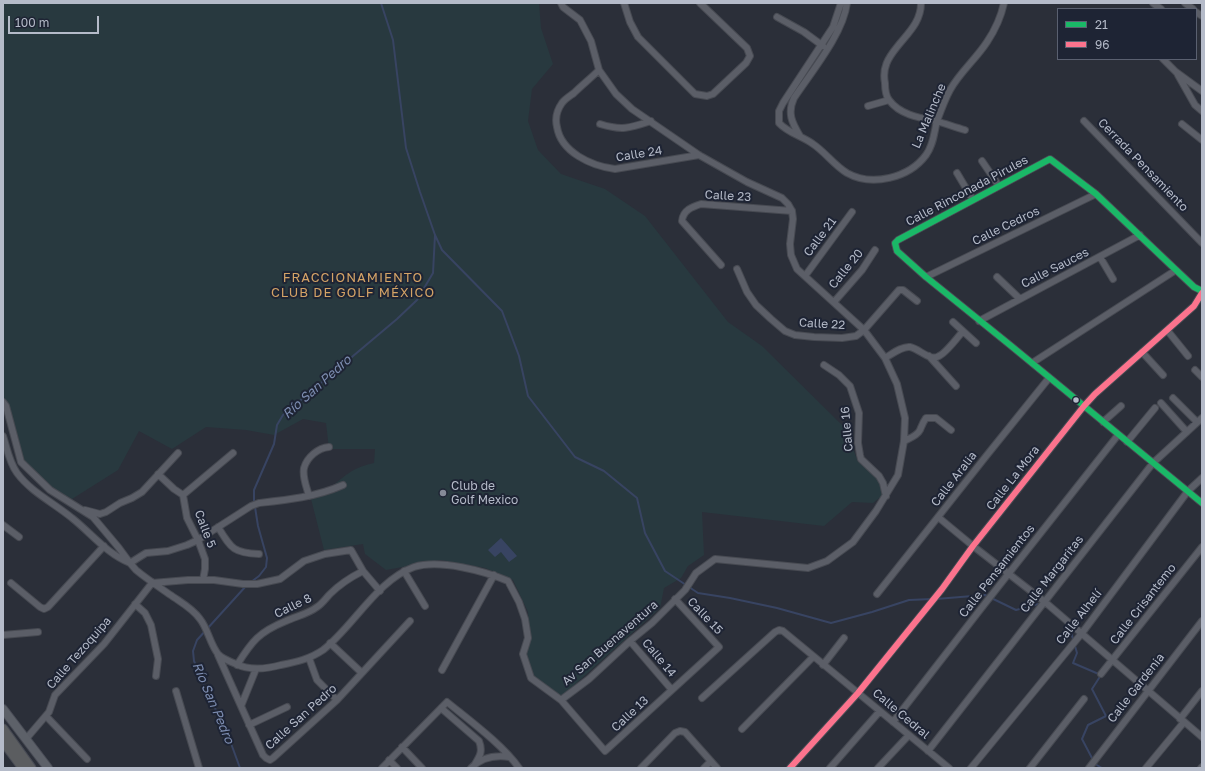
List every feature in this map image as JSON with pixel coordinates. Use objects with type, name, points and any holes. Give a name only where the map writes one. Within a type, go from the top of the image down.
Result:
[{"type":"highway","points":[[3,729],[32,768]]},
{"type":"highway","points":[[3,735],[28,768]]},
{"type":"highway","points":[[3,741],[23,768]]},
{"type":"highway","points":[[3,746],[20,768]]},
{"type":"main road","points":[[3,709],[48,768]]},
{"type":"street","points":[[561,3],[580,20],[591,41],[599,70],[616,94],[632,108],[698,155],[747,182],[782,198],[788,204],[792,211],[793,219],[790,244],[791,255],[797,269],[864,330],[885,358],[897,384],[905,418],[904,441],[898,475],[886,496]]},
{"type":"street","points":[[624,3],[630,22],[638,37],[695,94],[708,96],[713,94],[740,69],[750,56],[747,48],[700,3]]},
{"type":"street","points":[[801,137],[791,118],[790,106],[824,47],[841,3]]},
{"type":"street","points":[[824,47],[837,34],[842,23],[847,3]]},
{"type":"street","points":[[921,3],[919,18],[912,30],[886,61],[884,81],[889,100],[909,115],[965,130]]},
{"type":"street","name":"La Malinche","points":[[824,47],[783,102],[779,111],[779,123],[783,128],[813,144],[847,173],[858,178],[874,180],[889,179],[918,164],[926,155],[934,140],[937,122],[950,89],[964,69],[987,43],[1002,12],[1004,3]]},
{"type":"street","points":[[777,17],[804,32],[824,47]]},
{"type":"street","points":[[1164,60],[1176,72],[1202,91]]},
{"type":"street","name":"Calle 24","points":[[599,70],[562,103],[556,122],[563,144],[592,164],[615,170],[698,155]]},
{"type":"street","points":[[1176,72],[1195,105],[1202,111]]},
{"type":"street","points":[[868,106],[889,100]]},
{"type":"street","points":[[600,124],[623,129],[651,121]]},
{"type":"street","name":"Cerrada Pensamiento","points":[[1084,121],[1202,243]]},
{"type":"street","points":[[1182,124],[1202,140]]},
{"type":"street","name":"Calle Rinconada Pirules","points":[[926,277],[897,251],[895,243],[898,240],[1050,159],[1096,194]]},
{"type":"street","points":[[982,161],[999,186]]},
{"type":"street","points":[[957,173],[972,200]]},
{"type":"street","points":[[1096,194],[1194,287],[1202,292]]},
{"type":"street","name":"Calle Cedros","points":[[926,277],[1096,194]]},
{"type":"street","name":"Calle 23","points":[[721,265],[682,221],[682,217],[690,208],[701,204],[792,211]]},
{"type":"street","name":"Calle 21","points":[[805,276],[852,212]]},
{"type":"street","name":"Calle Sauces","points":[[979,321],[1140,235]]},
{"type":"street","name":"Calle 20","points":[[834,302],[857,276],[875,250]]},
{"type":"street","points":[[1100,257],[1113,279]]},
{"type":"street","name":"Calle 22","points":[[737,268],[747,292],[756,305],[785,331],[814,337],[842,338],[856,336],[864,330]]},
{"type":"street","points":[[1032,363],[1176,270]]},
{"type":"street","points":[[997,276],[1020,299]]},
{"type":"street","points":[[926,277],[1202,503]]},
{"type":"street","points":[[864,330],[899,290],[903,290],[917,301]]},
{"type":"street","name":"Calle La Mora","points":[[790,768],[858,693],[942,589],[973,546],[1084,406],[1095,394],[1194,306],[1202,292]]},
{"type":"street","points":[[953,322],[976,343]]},
{"type":"street","points":[[1166,330],[1188,356]]},
{"type":"street","points":[[885,358],[902,349],[910,347],[929,356],[939,356],[963,331]]},
{"type":"street","points":[[1142,352],[1163,375]]},
{"type":"street","points":[[929,356],[956,386]]},
{"type":"street","name":"Calle 16","points":[[824,365],[839,375],[850,386],[859,416],[858,443],[861,459],[879,476],[883,483],[886,496]]},
{"type":"street","points":[[1195,370],[1202,377]]},
{"type":"street","name":"Calle Aralia","points":[[877,594],[1049,378]]},
{"type":"street","points":[[1173,398],[1200,420]]},
{"type":"street","points":[[3,402],[6,406],[21,462],[50,490],[93,517],[136,570],[193,610],[201,620],[218,655]]},
{"type":"street","points":[[1161,403],[1187,432]]},
{"type":"street","points":[[1103,422],[1121,406]]},
{"type":"street","points":[[1127,442],[1155,408]]},
{"type":"street","points":[[904,441],[915,436],[920,431],[922,422],[926,418],[936,418],[951,430]]},
{"type":"street","name":"Calle Margaritas","points":[[928,751],[1153,463],[1200,420]]},
{"type":"street","name":"Calle Pensamientos","points":[[893,722],[1118,435]]},
{"type":"street","points":[[3,436],[11,461],[17,473],[37,492],[71,517],[116,557],[130,563]]},
{"type":"street","points":[[309,496],[304,468],[312,454],[329,447]]},
{"type":"street","points":[[78,508],[100,514],[106,512],[142,492],[178,453]]},
{"type":"street","points":[[158,474],[174,489],[184,495],[234,453]]},
{"type":"street","name":"Calle Alhelí","points":[[971,768],[1080,636],[1188,491],[1202,478]]},
{"type":"street","points":[[130,563],[146,553],[168,551],[198,540],[251,506],[259,503],[309,496],[331,491],[343,485]]},
{"type":"street","name":"Calle 5","points":[[184,495],[187,518],[198,540],[205,559],[203,580]]},
{"type":"street","name":"Av San Buenaventura","points":[[218,655],[237,665],[256,669],[273,667],[309,658],[330,643],[391,580],[404,572],[416,567],[435,565],[476,570],[508,581],[519,602],[525,619],[528,638],[524,654],[531,678],[561,700],[589,679],[630,640],[652,623],[685,590],[696,574],[715,560],[808,568],[827,561],[852,542],[886,496]]},
{"type":"street","points":[[938,517],[1009,574],[1080,636],[1113,660],[1202,737]]},
{"type":"street","points":[[3,525],[19,537]]},
{"type":"street","points":[[218,527],[229,544],[236,550],[259,554]]},
{"type":"street","points":[[11,583],[44,609],[48,607],[104,546]]},
{"type":"street","name":"Calle Crisantemo","points":[[1101,674],[1202,547]]},
{"type":"street","points":[[152,582],[214,580],[243,584],[257,584],[280,579],[304,561],[325,554],[351,550],[363,571],[380,591]]},
{"type":"street","name":"Calle 8","points":[[237,665],[248,647],[262,633],[303,615],[318,606],[347,579],[363,571]]},
{"type":"street","points":[[404,572],[425,606]]},
{"type":"street","points":[[442,670],[494,575]]},
{"type":"street","name":"Calle Tezoquipa","points":[[26,739],[49,712],[55,695],[104,644],[152,582]]},
{"type":"street","name":"Calle 15","points":[[675,599],[719,647]]},
{"type":"street","points":[[135,604],[145,613],[151,625],[158,659],[156,676]]},
{"type":"street","name":"Calle San Pedro","points":[[218,655],[263,755],[270,760],[337,700],[410,621]]},
{"type":"street","name":"Calle Gardenia","points":[[1089,768],[1202,621]]},
{"type":"street","name":"Calle Cedral","points":[[702,698],[779,630],[948,768]]},
{"type":"street","points":[[3,635],[38,632]]},
{"type":"street","points":[[823,665],[844,638]]},
{"type":"street","name":"Calle 14","points":[[630,640],[672,690]]},
{"type":"street","points":[[330,643],[362,673]]},
{"type":"street","name":"Calle 13","points":[[561,700],[605,751],[719,647]]},
{"type":"street","points":[[742,729],[813,657]]},
{"type":"street","points":[[309,658],[317,680],[337,700]]},
{"type":"street","points":[[242,706],[256,669]]},
{"type":"street","points":[[176,691],[198,767]]},
{"type":"street","points":[[1146,768],[1202,691]]},
{"type":"street","points":[[1030,768],[1084,699]]},
{"type":"street","points":[[382,768],[447,702],[496,744],[519,768]]},
{"type":"street","points":[[249,725],[287,707]]},
{"type":"street","points":[[441,708],[479,741],[481,752],[473,766]]},
{"type":"street","points":[[830,768],[880,711]]},
{"type":"street","points":[[46,716],[87,759]]},
{"type":"street","points":[[641,768],[675,733],[680,730],[685,732],[717,768]]},
{"type":"street","points":[[878,768],[909,735]]},
{"type":"street","points":[[402,747],[422,768]]},
{"type":"street","points":[[473,766],[484,758],[500,755],[509,757]]},
{"type":"street","points":[[389,760],[397,768]]},
{"type":"street","points":[[704,768],[711,761]]},
{"type":"shaded area","points":[[3,3],[539,3],[541,28],[553,64],[532,89],[528,121],[538,150],[561,174],[605,189],[645,216],[728,322],[762,346],[845,428],[857,459],[876,474],[883,485],[883,495],[873,503],[852,502],[824,526],[702,512],[704,555],[688,566],[681,578],[664,588],[660,608],[561,697],[534,677],[524,657],[529,636],[528,612],[513,580],[485,568],[441,560],[386,570],[365,554],[363,544],[324,550],[311,499],[336,492],[335,484],[344,476],[357,468],[374,463],[375,449],[329,449],[326,423],[303,419],[274,435],[246,430],[206,427],[172,449],[139,431],[118,470],[72,499],[51,487],[19,456],[3,407]]},
{"type":"water","points":[[501,538],[517,556],[509,562],[501,552],[495,557],[488,550]]},
{"type":"waterway","points":[[381,3],[393,40],[406,148],[435,235],[442,250],[502,311],[519,356],[528,396],[575,457],[604,471],[637,498],[645,533],[665,571],[698,593],[777,608],[831,623],[909,600],[932,599]]},
{"type":"waterway","name":"Río San Pedro","points":[[254,502],[254,490],[274,444],[277,425],[283,415],[397,319],[417,300],[433,273],[435,235]]},
{"type":"waterway","name":"Río San Pedro","points":[[251,582],[259,576],[266,567],[267,558],[258,526],[255,507]]},
{"type":"waterway","name":"Río San Pedro","points":[[240,768],[229,738],[194,661],[193,651],[197,640],[246,586]]},
{"type":"waterway","points":[[936,599],[985,595],[1016,610],[1042,603]]},
{"type":"waterway","points":[[1069,625],[1077,653],[1073,663],[1101,675],[1092,689],[1106,716],[1088,725],[1082,739],[1093,760]]},
{"type":"waterway","points":[[1095,764],[1102,768]]},
{"type":"transit line","name":"21","points":[[1202,291],[1194,287],[1096,194],[1050,159],[898,240],[895,243],[897,251],[926,277],[1202,503]]},
{"type":"transit line","name":"96","points":[[790,768],[858,693],[942,589],[973,546],[1084,406],[1095,394],[1194,306],[1202,293]]},
{"type":"place","name":"Club de Golf Mexico","points":[[443,493]]},
{"type":"district","name":"FRACCIONAMIENTO CLUB DE GOLF MÉXICO","points":[[353,286]]}]
